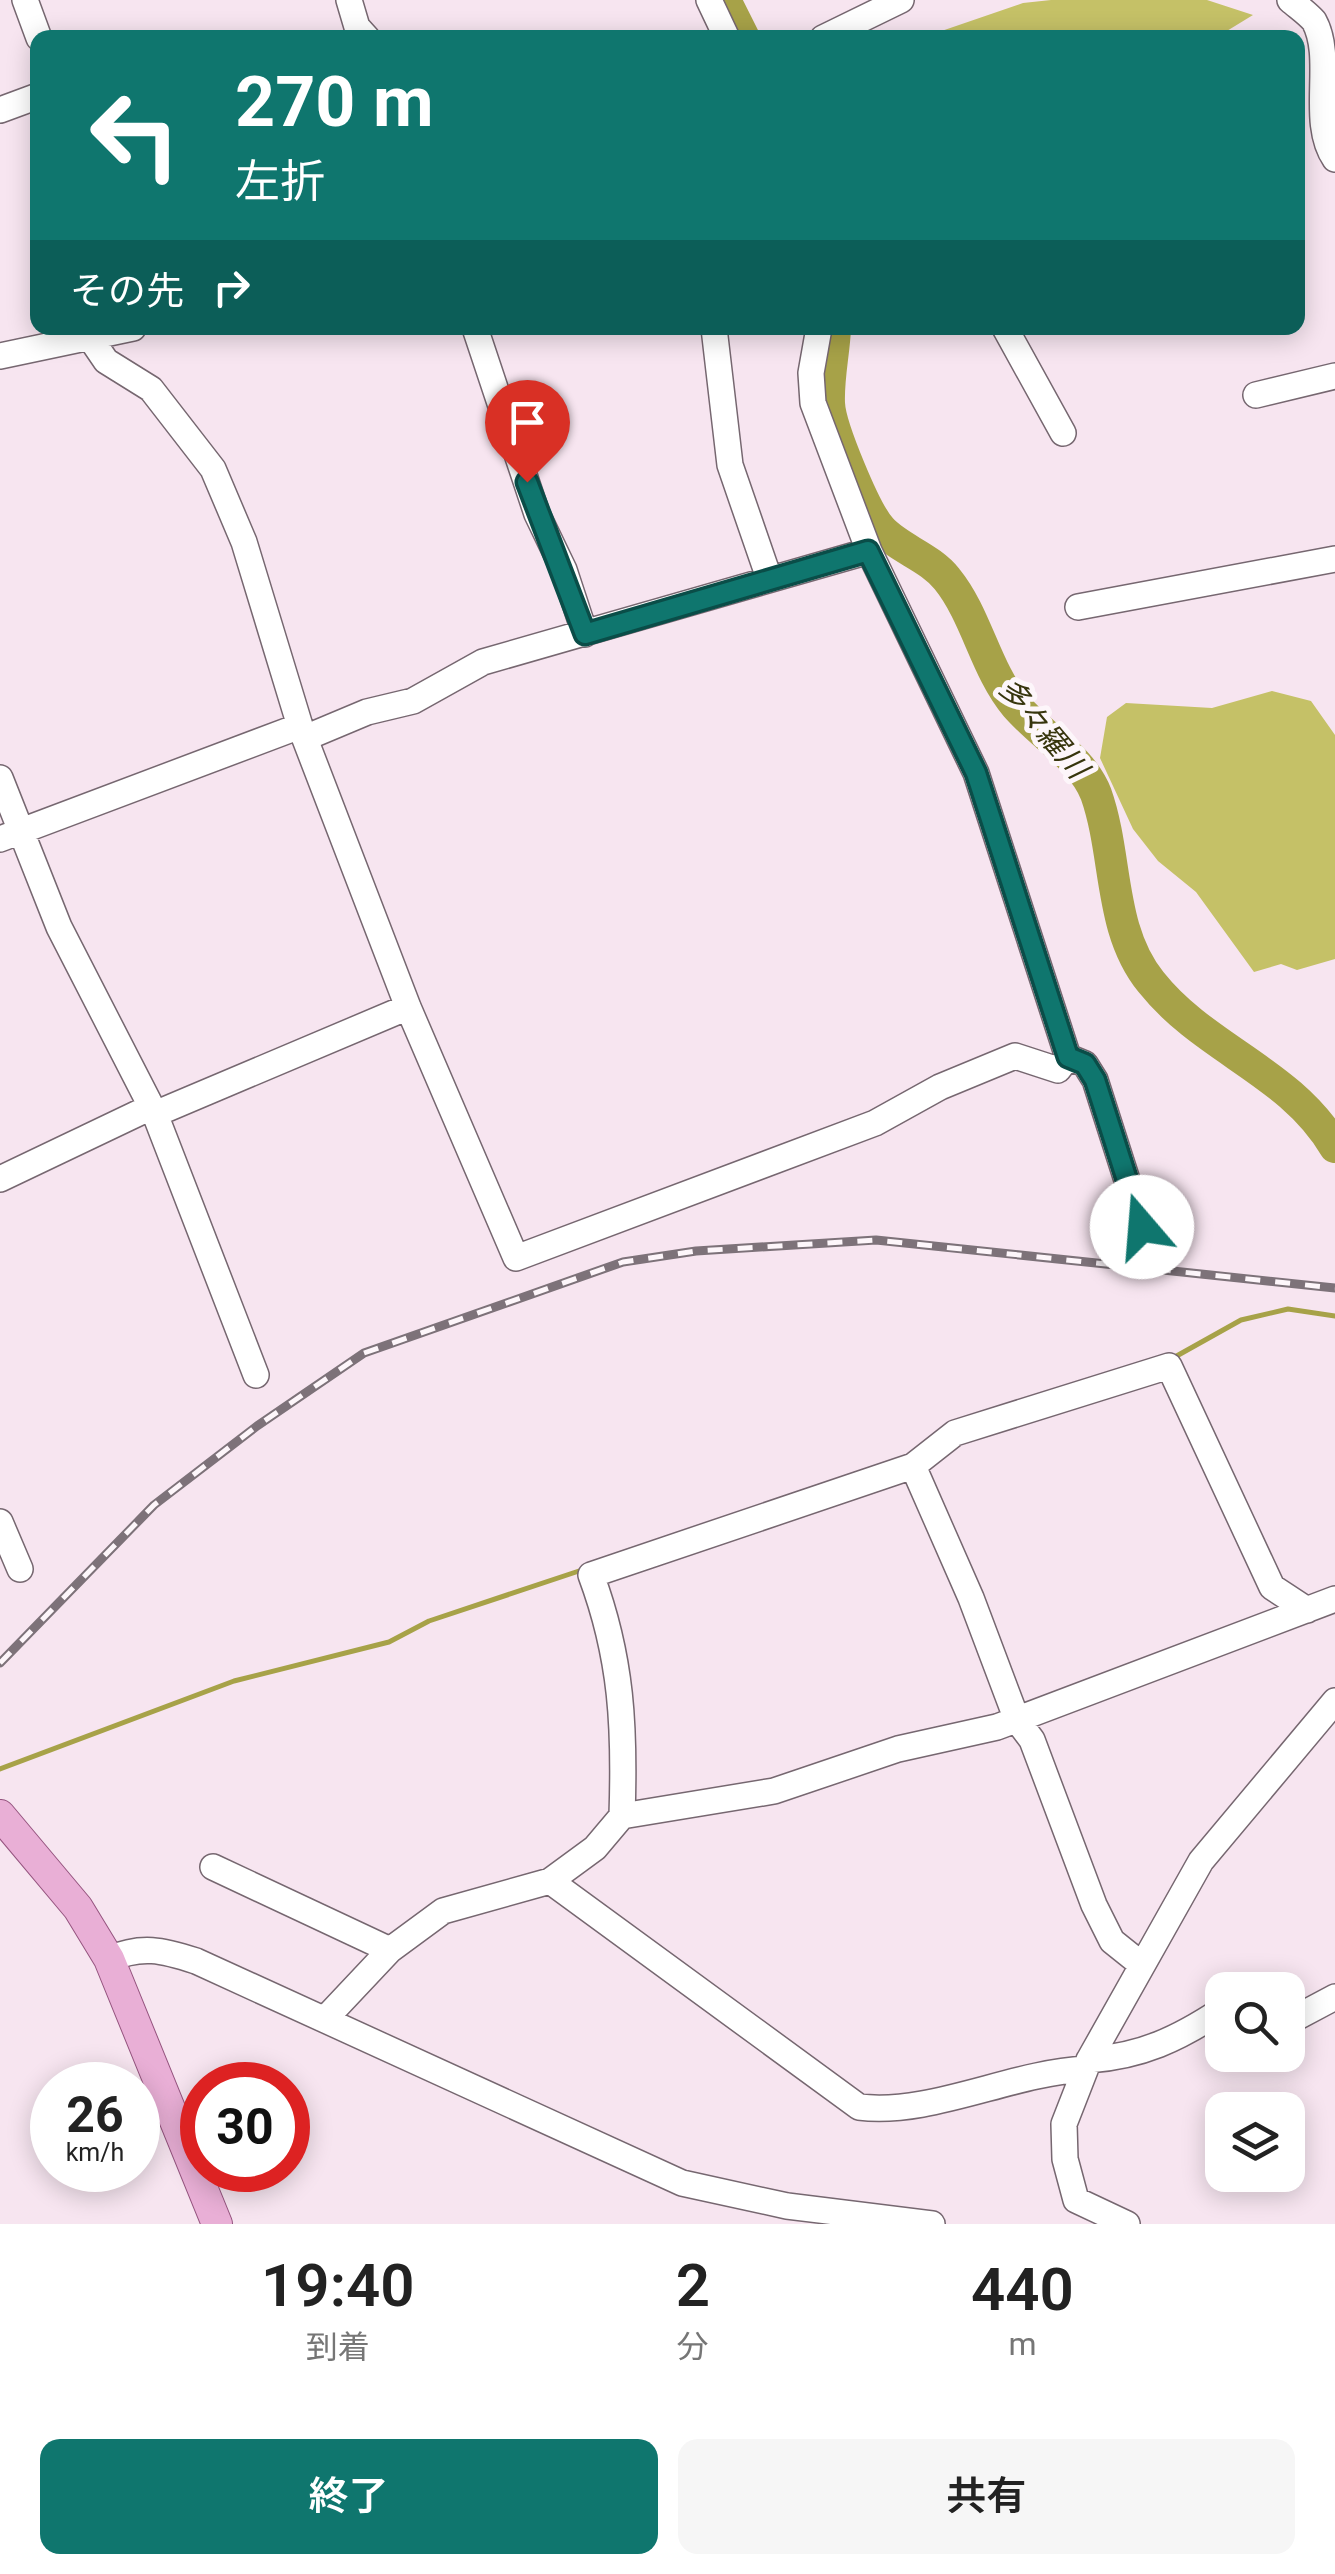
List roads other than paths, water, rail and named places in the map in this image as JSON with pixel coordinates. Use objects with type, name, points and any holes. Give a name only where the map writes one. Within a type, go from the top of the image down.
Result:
[{"type":"main road","points":[[0,1815],[78,1908],[108,1959],[218,2224]]},
{"type":"street","points":[[25,0],[37,30]]},
{"type":"street","points":[[349,0],[361,30]]},
{"type":"street","points":[[709,0],[724,30]]},
{"type":"street","points":[[839,30],[901,0]]},
{"type":"street","points":[[1290,0],[1316,23],[1324,48],[1326,129],[1335,159]]},
{"type":"street","points":[[0,110],[30,99]]},
{"type":"street","points":[[0,356],[103,335]]},
{"type":"street","points":[[476,335],[537,514],[564,570],[585,634]]},
{"type":"street","points":[[715,335],[730,464],[769,578]]},
{"type":"street","points":[[817,335],[811,373],[812,403],[868,551],[976,773],[1068,1057],[1085,1064],[1095,1080],[1142,1227]]},
{"type":"street","points":[[1009,335],[1064,432]]},
{"type":"street","points":[[90,338],[106,361],[151,389],[213,468],[244,542],[302,732],[408,1007],[516,1258],[875,1123],[940,1086],[1015,1056],[1058,1070],[1068,1057]]},
{"type":"street","points":[[1256,395],[1335,376]]},
{"type":"street","points":[[9,835],[302,732],[413,702],[483,662],[868,551]]},
{"type":"street","points":[[1078,606],[1335,558]]},
{"type":"street","points":[[0,778],[9,835],[153,1111],[256,1375]]},
{"type":"street","points":[[0,1178],[408,1007]]},
{"type":"street","points":[[325,2019],[390,1950],[444,1910],[550,1880],[596,1848],[622,1816],[625,1723],[610,1627],[591,1574],[913,1466],[955,1433],[1169,1366],[1272,1588],[1306,1610]]},
{"type":"street","points":[[913,1466],[972,1598],[1017,1720],[1032,1740],[1094,1905],[1112,1942],[1142,1965]]},
{"type":"street","points":[[0,1522],[20,1569]]},
{"type":"street","points":[[622,1816],[774,1791],[898,1749],[1017,1720],[1335,1599]]},
{"type":"street","points":[[1127,2224],[1076,2200],[1064,2160],[1064,2124],[1087,2064],[1200,1861],[1335,1700]]},
{"type":"street","points":[[213,1868],[390,1950]]},
{"type":"street","points":[[550,1880],[859,2107],[888,2110],[1043,2071],[1130,2057],[1174,2042],[1205,2021]]},
{"type":"street","points":[[108,1959],[135,1948],[158,1948],[196,1961],[682,2183],[767,2203],[932,2224]]},
{"type":"street","points":[[1305,2013],[1335,1997]]},
{"type":"waterway","name":"多々羅川","points":[[725,0],[740,30]]},
{"type":"waterway","name":"多々羅川","points":[[834,335],[829,403],[835,430],[858,488],[881,529],[947,579],[966,609],[1005,691],[1090,781],[1103,818],[1127,939],[1137,961],[1151,982],[1196,1026],[1295,1099],[1335,1147]]},
{"type":"waterway","points":[[1173,1358],[1241,1320],[1288,1309],[1335,1316]]},
{"type":"waterway","points":[[0,1769],[234,1681],[389,1642],[429,1621],[582,1570]]},
{"type":"railway","points":[[0,1663],[154,1505],[257,1426],[364,1353],[623,1262],[696,1251],[876,1240],[1335,1288]]}]
